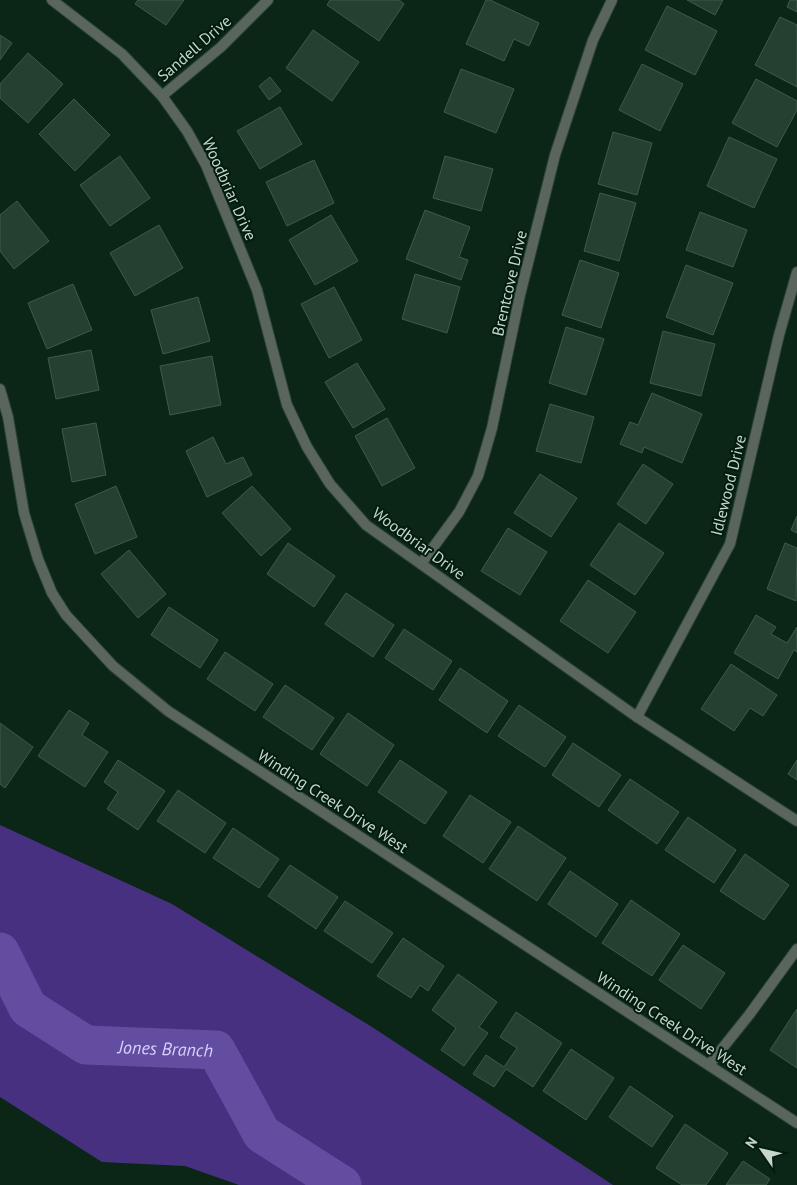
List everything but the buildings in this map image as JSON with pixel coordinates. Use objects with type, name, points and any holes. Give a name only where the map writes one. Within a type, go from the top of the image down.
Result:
[{"type":"street","name":"Woodbriar Drive","points":[[52,0],[122,54],[162,96],[186,131],[206,165],[257,290],[287,405],[307,447],[330,484],[366,525],[637,717],[797,821]]},
{"type":"street","name":"Sandell Drive","points":[[162,96],[222,48],[268,0]]},
{"type":"street","name":"Brentcove Drive","points":[[421,564],[460,512],[478,476],[492,428],[520,295],[555,155],[593,40],[612,0]]},
{"type":"street","name":"Idlewood Drive","points":[[637,717],[730,544],[779,335],[797,272]]},
{"type":"street","name":"Winding Creek Drive West","points":[[0,389],[8,417],[24,514],[38,559],[52,593],[66,615],[113,666],[168,711],[797,1123]]},
{"type":"street","points":[[709,1066],[797,950]]},
{"type":"shaded area","points":[[0,825],[172,904],[372,1027],[613,1185],[239,1185],[185,1166],[102,1162],[0,1097]]},
{"type":"waterway","name":"Jones Branch","points":[[0,952],[28,1008],[86,1045],[216,1050],[262,1134],[342,1185]]}]
